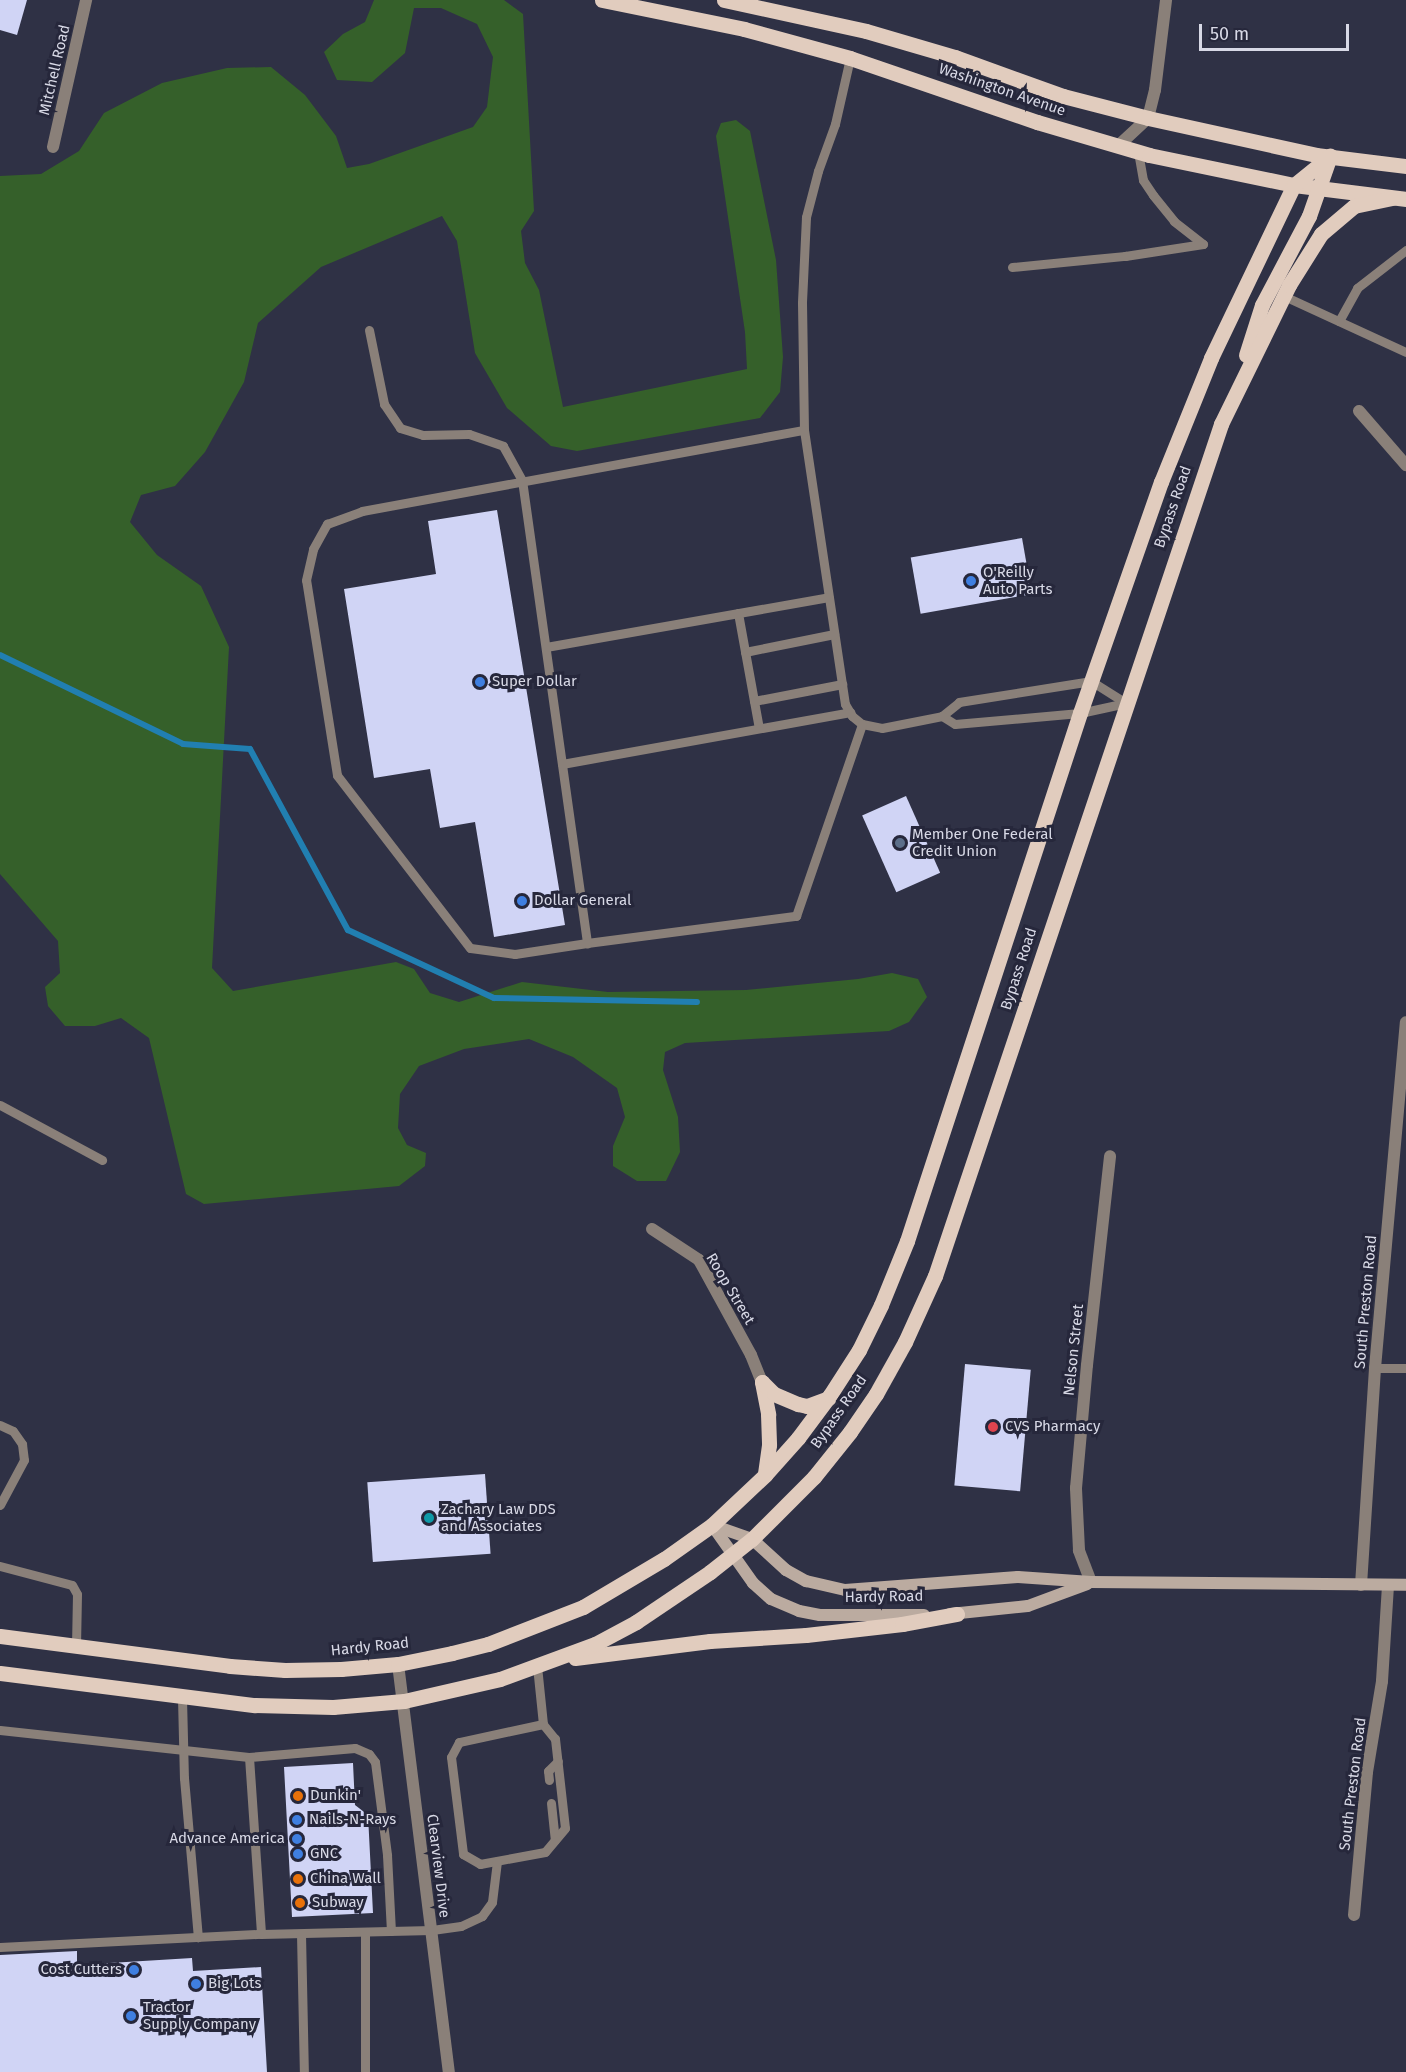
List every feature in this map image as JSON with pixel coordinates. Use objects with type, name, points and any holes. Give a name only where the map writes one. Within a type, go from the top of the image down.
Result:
[{"type":"main road","name":"Washington Avenue","points":[[602,0],[744,29],[850,58],[1037,122],[1138,152],[1294,185],[1399,199]]},
{"type":"main road","name":"Washington Avenue","points":[[724,0],[866,31],[955,57],[1063,96],[1148,118],[1237,139],[1330,156],[1406,166]]},
{"type":"main road","name":"Bypass Road","points":[[712,1525],[765,1475],[798,1438],[828,1398],[859,1350],[908,1241],[1080,713],[1161,482],[1197,389],[1294,185],[1330,156]]},
{"type":"main road","points":[[1231,405],[1262,304],[1309,216],[1330,156]]},
{"type":"main road","name":"Bypass Road","points":[[544,1664],[595,1644],[636,1622],[752,1539],[814,1477],[850,1432],[905,1342],[935,1276],[1213,445],[1284,296],[1304,257],[1321,234],[1340,216],[1354,207],[1399,199]]},
{"type":"main road","points":[[762,1382],[779,1397],[798,1404],[807,1406],[828,1398]]},
{"type":"main road","points":[[762,1382],[768,1424],[765,1475]]},
{"type":"main road","name":"Hardy Road","points":[[712,1525],[752,1539],[786,1570],[806,1581],[845,1590],[1018,1577],[1091,1582],[1406,1585]]},
{"type":"main road","name":"Hardy Road","points":[[712,1525],[753,1583],[771,1599],[800,1611],[850,1616],[957,1614],[1028,1606],[1091,1582]]},
{"type":"main road","name":"Hardy Road","points":[[0,1636],[230,1666],[285,1670],[341,1669],[398,1664],[488,1644],[583,1607],[664,1559],[712,1525]]},
{"type":"main road","points":[[0,1673],[183,1698],[255,1705],[333,1707],[404,1701],[500,1680],[544,1664],[675,1645],[891,1625],[957,1614]]},
{"type":"street","name":"Mitchell Road","points":[[53,147],[86,0]]},
{"type":"street","points":[[1118,146],[1148,118],[1155,90],[1166,0]]},
{"type":"street","points":[[1359,411],[1406,465]]},
{"type":"street","name":"South Preston Road","points":[[1361,1585],[1375,1368],[1406,1022]]},
{"type":"street","name":"Nelson Street","points":[[1091,1582],[1079,1550],[1076,1488],[1110,1156]]},
{"type":"street","name":"Roop Street","points":[[652,1229],[699,1260],[752,1355],[762,1382]]},
{"type":"street","name":"South Preston Road","points":[[1354,1915],[1367,1772],[1382,1681],[1388,1585]]},
{"type":"street","name":"Clearview Drive","points":[[398,1664],[449,2072]]},
{"type":"lane","points":[[850,58],[835,124],[818,171],[806,217],[802,303],[804,430],[845,704],[862,724],[882,728],[942,716],[959,702],[1091,681],[1126,703]]},
{"type":"lane","points":[[1012,267],[1125,256],[1203,243],[1174,221],[1153,195],[1143,180],[1138,152]]},
{"type":"lane","points":[[1339,321],[1357,288],[1406,250]]},
{"type":"lane","points":[[1284,296],[1406,352]]},
{"type":"lane","points":[[369,330],[384,404],[400,428],[423,435],[469,434],[503,446],[522,480],[587,944]]},
{"type":"lane","points":[[804,430],[362,511],[327,524],[313,549],[306,580],[337,775],[470,948],[516,954],[796,916],[862,724]]},
{"type":"lane","points":[[546,647],[828,597]]},
{"type":"lane","points":[[738,612],[759,728]]},
{"type":"lane","points":[[745,652],[834,634]]},
{"type":"lane","points":[[754,701],[842,684]]},
{"type":"lane","points":[[942,716],[955,724],[1080,713],[1126,703]]},
{"type":"lane","points":[[562,764],[850,712]]},
{"type":"lane","points":[[0,1105],[102,1160]]},
{"type":"lane","points":[[1375,1368],[1406,1368]]},
{"type":"lane","points":[[0,1425],[14,1431],[22,1444],[24,1460],[0,1505]]},
{"type":"lane","points":[[0,1566],[72,1585],[77,1594],[76,1646]]},
{"type":"lane","points":[[543,1724],[459,1742],[451,1757],[463,1854],[480,1864],[545,1852],[565,1828],[555,1738],[543,1724],[544,1664]]},
{"type":"lane","points":[[183,1698],[182,1749],[198,1937]]},
{"type":"lane","points":[[0,1730],[249,1757],[355,1748],[369,1754],[375,1762],[384,1832],[391,1931]]},
{"type":"lane","points":[[249,1757],[261,1934]]},
{"type":"lane","points":[[549,1780],[548,1771],[558,1761]]},
{"type":"lane","points":[[551,1803],[555,1840]]},
{"type":"lane","points":[[0,1947],[261,1934],[432,1930],[461,1926],[482,1916],[492,1902],[497,1861]]},
{"type":"lane","points":[[365,1932],[365,2072]]},
{"type":"lane","points":[[301,1934],[304,2072]]},
{"type":"green space","points":[[374,0],[504,0],[523,14],[534,211],[521,231],[525,263],[539,290],[563,407],[747,369],[745,332],[716,136],[721,123],[736,120],[750,131],[776,260],[783,357],[780,392],[760,418],[577,451],[551,446],[507,408],[475,353],[457,241],[442,216],[321,267],[258,323],[244,382],[205,452],[175,486],[141,495],[130,522],[157,555],[201,586],[229,647],[212,968],[233,991],[396,962],[414,969],[430,993],[459,1002],[522,982],[608,992],[746,990],[858,979],[892,973],[918,979],[927,997],[909,1022],[889,1031],[685,1043],[665,1052],[663,1070],[678,1117],[680,1152],[666,1181],[637,1181],[613,1166],[613,1146],[625,1117],[617,1088],[573,1057],[529,1039],[464,1049],[419,1066],[400,1094],[398,1128],[407,1145],[426,1153],[425,1166],[399,1186],[204,1204],[186,1194],[149,1038],[121,1018],[95,1026],[65,1026],[48,1006],[45,987],[60,973],[58,941],[0,874],[0,176],[41,174],[79,151],[104,113],[162,83],[227,68],[271,67],[305,95],[336,136],[347,168],[369,164],[473,127],[487,107],[493,57],[477,24],[441,8],[414,8],[405,53],[372,82],[337,80],[324,52],[343,34],[365,22]]},
{"type":"building","points":[[0,0],[27,0],[17,35],[0,30]]},
{"type":"building","points":[[497,510],[565,925],[494,937],[475,822],[440,828],[430,769],[374,778],[344,589],[436,574],[428,521]]},
{"type":"building","points":[[1022,538],[1032,594],[921,614],[911,558]]},
{"type":"building","points":[[906,796],[940,873],[896,892],[862,816]]},
{"type":"building","name":"CVS Pharmacy","points":[[965,1364],[1031,1370],[1020,1491],[954,1486]]},
{"type":"building","name":"Zachary Law DDS and Associates","points":[[485,1474],[491,1554],[373,1562],[367,1482]]},
{"type":"building","points":[[353,1763],[355,1805],[368,1815],[373,1913],[292,1917],[284,1767]]},
{"type":"building","points":[[77,1951],[77,1965],[192,1958],[193,1971],[261,1967],[267,2072],[0,2072],[0,1955]]},
{"type":"waterway","points":[[0,655],[183,744],[250,749],[348,930],[494,998],[697,1002]]},
{"type":"place","name":"O'Reilly Auto Parts","points":[[971,581]]},
{"type":"place","name":"Super Dollar","points":[[480,682]]},
{"type":"place","name":"Member One Federal Credit Union","points":[[900,843]]},
{"type":"place","name":"Dollar General","points":[[522,901]]},
{"type":"place","name":"CVS Pharmacy","points":[[993,1427]]},
{"type":"place","name":"Zachary Law DDS and Associates","points":[[429,1518]]},
{"type":"place","name":"Dunkin'","points":[[298,1796]]},
{"type":"place","name":"Nails-N-Rays","points":[[297,1820]]},
{"type":"place","name":"Advance America","points":[[297,1839]]},
{"type":"place","name":"GNC","points":[[298,1854]]},
{"type":"place","name":"China Wall","points":[[298,1879]]},
{"type":"place","name":"Subway","points":[[300,1903]]},
{"type":"place","name":"Cost Cutters","points":[[134,1970]]},
{"type":"place","name":"Big Lots","points":[[196,1984]]},
{"type":"place","name":"Tractor Supply Company","points":[[131,2016]]}]
